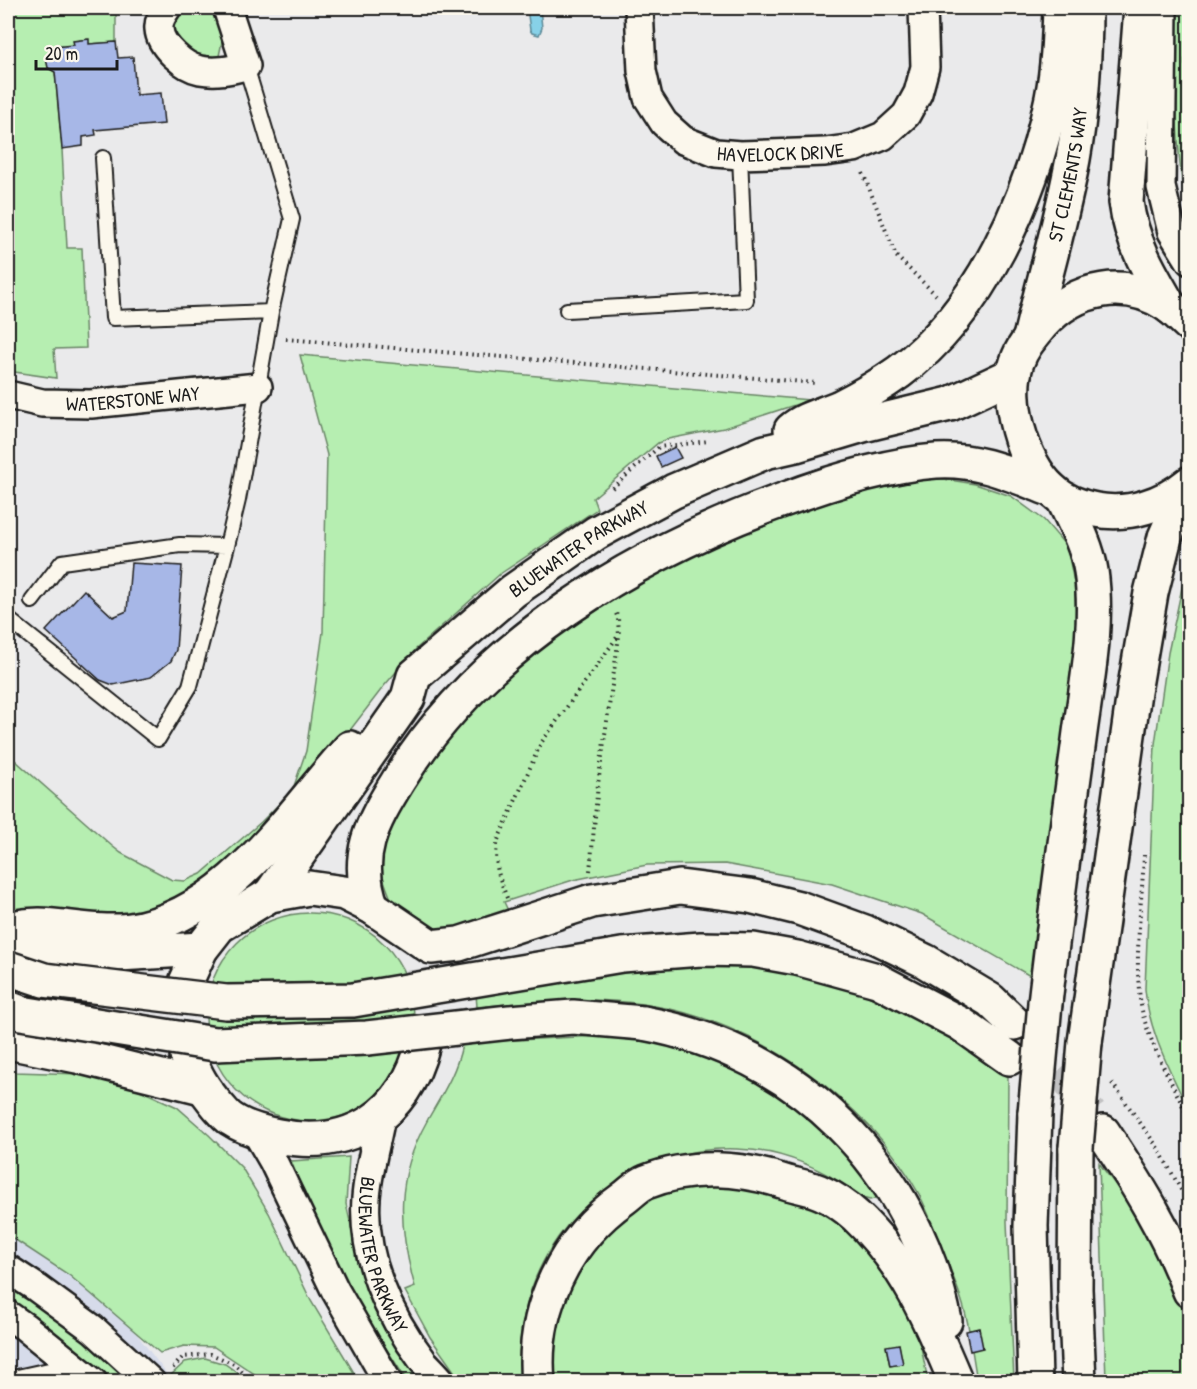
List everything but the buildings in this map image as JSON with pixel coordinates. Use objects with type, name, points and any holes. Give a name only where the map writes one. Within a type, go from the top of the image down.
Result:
[{"type":"main road","points":[[765,453],[794,426],[841,406],[898,372],[929,345],[972,296],[1009,226],[1035,158],[1049,109],[1055,77],[1060,8]]},
{"type":"main road","name":"ST CLEMENTS WAY","points":[[1029,339],[1065,199],[1073,157],[1084,69],[1084,8]]},
{"type":"main road","points":[[1141,8],[1126,202],[1129,222],[1137,247],[1183,316]]},
{"type":"main road","points":[[1035,1382],[1030,1226],[1035,1113],[1045,1003],[1093,624],[1092,585],[1082,539],[1056,494],[1034,467],[1019,432],[1014,408],[1014,374],[1017,359],[1029,339],[1065,304],[1096,291],[1118,288],[1130,290],[1146,295],[1183,316]]},
{"type":"main road","name":"BLUEWATER PARKWAY","points":[[8,928],[39,925],[122,931],[166,921],[195,906],[240,871],[276,835],[340,758],[414,676],[513,591],[596,534],[674,491],[765,453],[863,425],[950,404],[1014,374]]},
{"type":"main road","points":[[372,908],[365,886],[363,865],[365,849],[378,815],[420,747],[450,710],[487,674],[550,621],[661,552],[727,521],[816,488],[892,468],[934,461],[965,462],[992,467],[1084,508],[1124,512],[1155,504],[1189,484]]},
{"type":"main road","points":[[1079,1382],[1075,1289],[1094,1142],[1085,1042],[1134,692],[1151,593],[1165,537],[1189,484]]},
{"type":"main road","points":[[270,895],[408,699],[414,676]]},
{"type":"main road","points":[[186,982],[201,949],[219,926],[270,895],[309,888],[344,893],[372,908],[431,947],[459,944],[592,902],[680,887],[750,896],[800,908],[865,932],[925,961],[990,1000],[1014,1023]]},
{"type":"main road","points":[[408,933],[422,969]]},
{"type":"main road","points":[[8,940],[86,956],[201,949]]},
{"type":"main road","points":[[8,968],[44,980],[226,1002],[353,999],[622,955],[701,949],[753,950],[797,958],[877,980],[961,1024],[1009,1058]]},
{"type":"main road","points":[[8,1008],[21,1013],[215,1044],[367,1038],[564,1018],[616,1019],[681,1031],[756,1061],[816,1102],[869,1155],[892,1186],[923,1245],[942,1305],[956,1382]]},
{"type":"main road","points":[[8,1042],[202,1087]]},
{"type":"main road","points":[[187,1055],[202,1087],[230,1119],[255,1130],[291,1138],[323,1139],[354,1132],[381,1117],[401,1093],[412,1075],[423,1044]]},
{"type":"main road","points":[[1094,1142],[1134,1177],[1172,1245],[1190,1291]]},
{"type":"main road","points":[[538,1382],[537,1345],[545,1306],[564,1263],[579,1239],[605,1213],[644,1182],[707,1170],[761,1174],[822,1193],[855,1216],[901,1268],[925,1310],[956,1382]]},
{"type":"street","points":[[167,8],[159,24],[160,35],[165,45],[186,64],[197,70],[217,71],[246,66],[227,8]]},
{"type":"street","name":"HAVELOCK DRIVE","points":[[639,8],[642,71],[648,98],[664,123],[683,140],[716,153],[740,155],[825,152],[854,147],[883,136],[906,114],[918,93],[925,67],[923,8]]},
{"type":"street","points":[[1163,8],[1161,187],[1172,232],[1190,261]]},
{"type":"street","name":"WATERSTONE WAY","points":[[8,394],[42,403],[92,404],[258,387]]},
{"type":"street","name":"BLUEWATER PARKWAY","points":[[381,1117],[369,1173],[366,1200],[367,1230],[374,1269],[399,1323],[424,1362],[442,1382]]},
{"type":"street","points":[[255,1130],[273,1161],[335,1290],[388,1382]]},
{"type":"street","points":[[8,1269],[161,1376]]},
{"type":"street","points":[[8,1316],[26,1327],[92,1381]]},
{"type":"lane","points":[[8,619],[158,739],[190,686],[238,500],[271,312],[292,219],[246,66]]},
{"type":"lane","points":[[567,310],[746,300],[740,155]]},
{"type":"lane","points":[[104,158],[113,318],[271,312]]},
{"type":"lane","points":[[32,601],[62,562],[180,545],[227,546]]},
{"type":"lane","points":[[8,1379],[49,1370],[92,1381]]},
{"type":"path","points":[[267,338],[822,383]]},
{"type":"path","points":[[607,495],[618,481],[659,447],[708,442],[718,438]]},
{"type":"path","points":[[510,904],[496,868],[495,855],[498,840],[541,743],[619,636],[598,784],[590,875]]},
{"type":"path","points":[[1139,992],[1148,1030],[1190,1121]]},
{"type":"path","points":[[1107,1077],[1155,1143],[1190,1206]]},
{"type":"path","points":[[161,1376],[183,1357],[212,1354],[234,1364],[252,1382]]},
{"type":"shaded area","points":[[8,1138],[85,1265],[172,1381],[8,1381]]},
{"type":"green space","points":[[8,8],[116,8],[116,42],[89,44],[88,39],[74,41],[74,45],[53,51],[47,58],[48,68],[55,72],[67,248],[82,248],[86,348],[54,349],[56,378],[8,371]]},
{"type":"green space","points":[[176,8],[217,8],[224,32],[219,56],[215,59],[194,61],[170,31]]},
{"type":"green space","points":[[1174,8],[1187,8],[1189,16],[1189,59],[1185,59],[1185,65],[1190,64],[1189,219],[1178,140]]},
{"type":"green space","points":[[300,355],[810,400],[724,428],[658,443],[593,498],[597,509],[500,574],[416,649],[384,686],[304,790],[211,885],[134,921],[18,913],[8,910],[8,754],[121,853],[172,880],[185,881],[201,874],[261,822],[294,786],[306,751],[323,632],[327,455]]},
{"type":"green space","points":[[937,478],[975,484],[1011,496],[1044,520],[1067,547],[1075,587],[1076,634],[1032,977],[922,914],[832,884],[725,864],[647,865],[573,880],[504,902],[511,917],[464,932],[435,928],[395,909],[379,863],[381,838],[391,816],[455,726],[517,667],[569,629],[628,591],[670,567],[754,527],[843,497]]},
{"type":"green space","points":[[1189,555],[1189,1111],[1156,1037],[1145,989],[1155,744],[1168,653]]},
{"type":"green space","points":[[310,913],[330,915],[359,925],[390,951],[406,977],[412,997],[414,1017],[412,1037],[402,1066],[376,1097],[350,1113],[330,1119],[310,1121],[290,1119],[261,1109],[230,1083],[214,1057],[208,1037],[206,1017],[208,997],[218,968],[244,937],[270,921],[290,915]]},
{"type":"green space","points":[[665,965],[755,965],[808,973],[923,1012],[1008,1074],[1007,1222],[1014,1381],[977,1381],[972,1350],[979,1329],[969,1330],[957,1287],[919,1194],[897,1160],[870,1127],[839,1097],[805,1070],[768,1047],[729,1028],[689,1014],[649,1005],[584,1000],[477,1007],[476,994]]},
{"type":"green space","points":[[619,1035],[641,1038],[709,1058],[774,1089],[792,1102],[848,1155],[878,1196],[870,1200],[866,1199],[821,1171],[789,1158],[755,1150],[707,1150],[650,1165],[624,1178],[599,1195],[558,1237],[536,1276],[523,1320],[520,1381],[461,1381],[430,1337],[405,1291],[415,1287],[405,1243],[403,1202],[409,1162],[417,1142],[452,1075],[462,1045],[473,1042]]},
{"type":"green space","points":[[8,1070],[83,1074],[131,1086],[177,1107],[209,1135],[242,1168],[269,1213],[311,1301],[359,1381],[265,1381],[214,1347],[184,1346],[160,1353],[69,1275],[8,1235]]},
{"type":"green space","points":[[349,1157],[346,1204],[366,1291],[374,1308],[421,1381],[407,1381],[357,1303],[311,1211],[291,1161]]},
{"type":"green space","points":[[1099,1163],[1146,1225],[1171,1277],[1189,1331],[1189,1381],[1106,1381]]},
{"type":"green space","points":[[761,1176],[872,1238],[919,1337],[928,1381],[547,1382],[546,1376],[569,1268],[658,1188]],"holes":[[[899,1344],[902,1364],[890,1366],[886,1347]]]},
{"type":"green space","points":[[8,1282],[85,1338],[131,1381],[115,1381],[24,1308],[8,1298]]},
{"type":"green space","points":[[205,1358],[225,1364],[249,1381],[174,1381],[169,1377],[185,1362]]},
{"type":"water","points":[[527,8],[540,8],[542,28],[539,35],[530,30]]},
{"type":"tunnel","points":[[422,969],[427,1016],[423,1044]]},
{"type":"tunnel","points":[[186,982],[181,1018],[187,1055]]},
{"type":"tunnel","points":[[1025,1035],[1069,1081],[1090,1113]]}]
